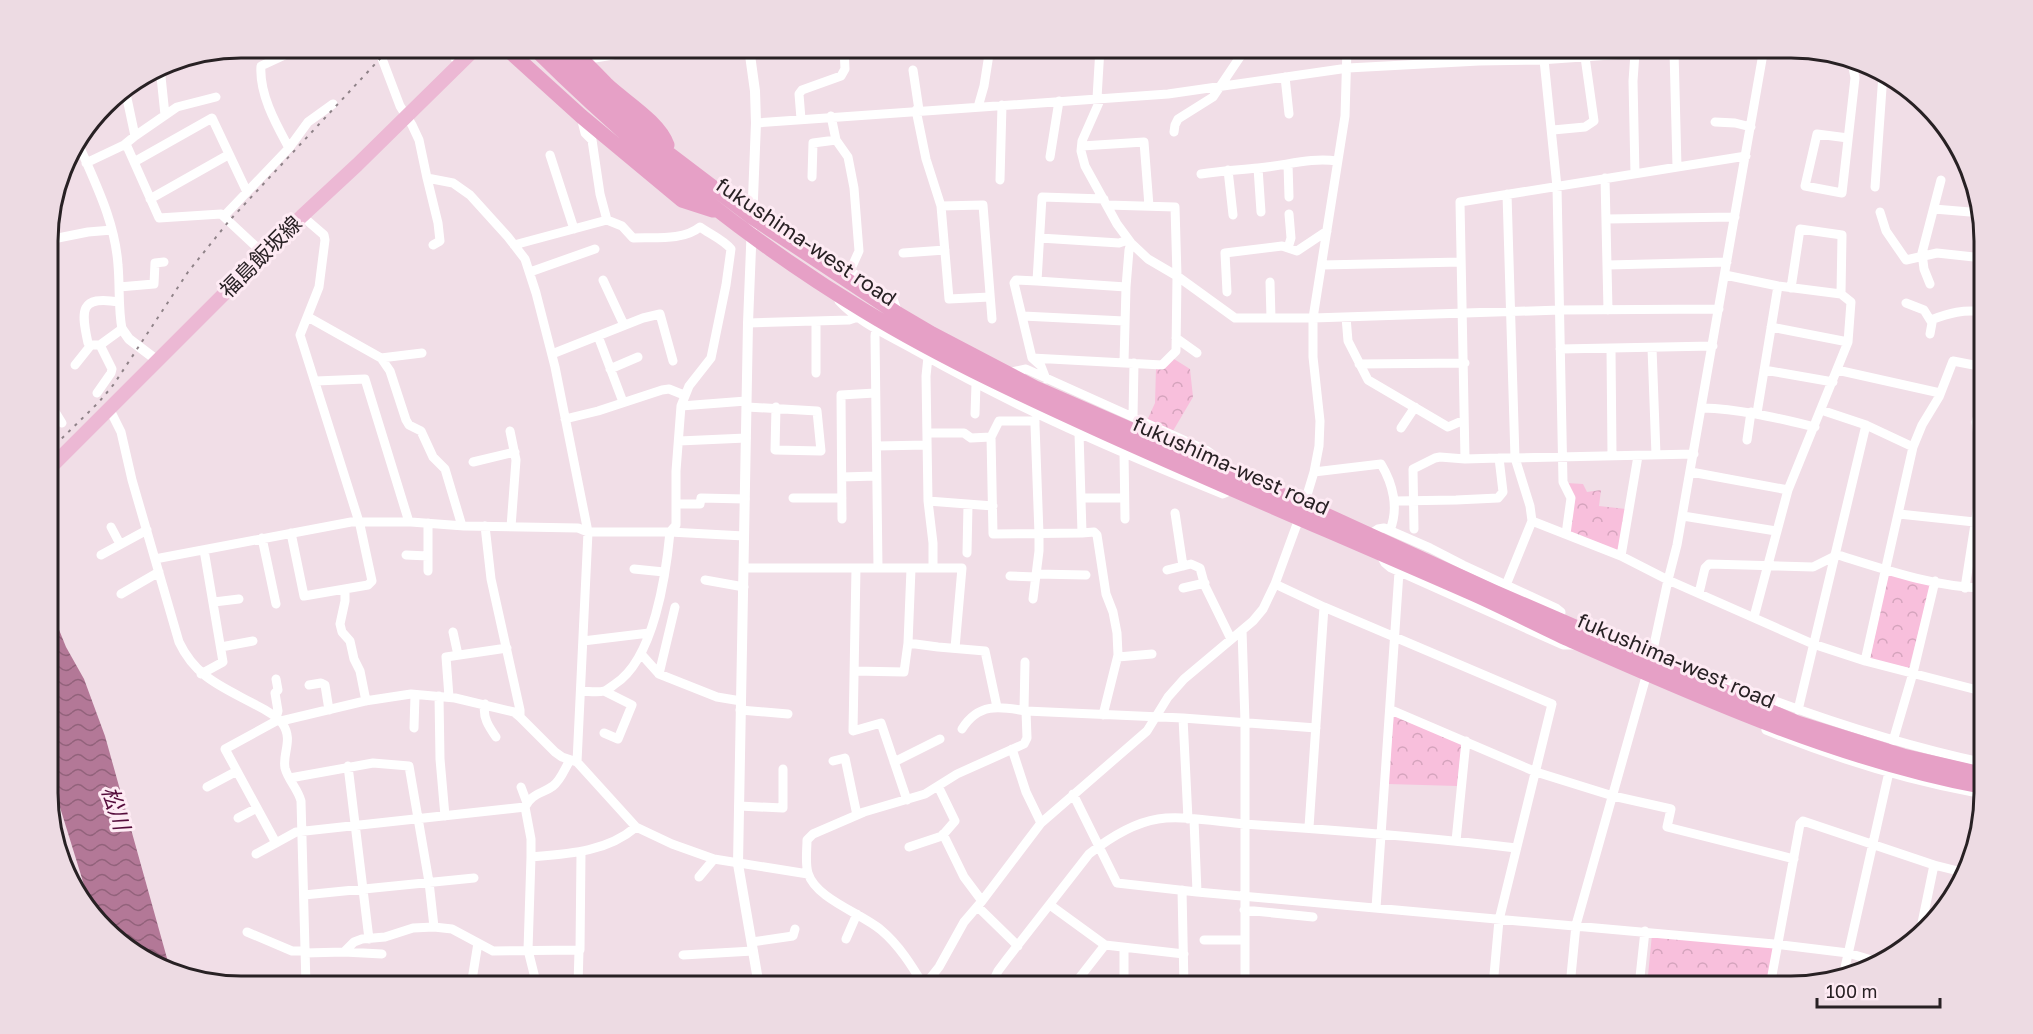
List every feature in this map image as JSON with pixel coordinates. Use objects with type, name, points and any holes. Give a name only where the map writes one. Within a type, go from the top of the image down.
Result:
[{"type":"highway","points":[[518,59],[581,116],[682,200],[719,211]]},
{"type":"highway","name":"fukushima-west road","points":[[547,59],[752,217],[898,314],[1035,388],[1220,469],[1380,553],[1495,603],[1578,643],[1708,685],[1797,723],[1839,737],[1903,756],[1974,772]]},
{"type":"highway","name":"fukushima-west road","points":[[560,59],[650,156],[719,211],[838,294],[978,374],[1233,490],[1369,535],[1560,620],[1734,710],[1891,766],[1974,785]]},
{"type":"highway","points":[[583,60],[655,127],[664,137],[669,154]]},
{"type":"main road","name":"福島飯坂線","points":[[59,459],[302,216],[466,59]]},
{"type":"street","points":[[1100,58],[1099,98],[1081,151],[1085,166],[1117,224],[1130,242],[1149,259],[1177,276],[1235,318],[1314,318],[1560,310],[1719,309]]},
{"type":"street","points":[[1174,132],[1178,119],[1213,97],[1239,58]]},
{"type":"street","points":[[932,976],[964,922],[1041,823],[1147,731],[1168,697],[1184,679],[1253,621],[1263,609],[1275,584],[1314,472],[1320,433],[1314,373],[1314,318],[1345,116],[1348,58]]},
{"type":"street","points":[[756,123],[1168,94],[1348,68],[1569,58]]},
{"type":"street","points":[[1553,130],[1585,127],[1593,121],[1585,58]]},
{"type":"street","points":[[1635,174],[1633,81],[1636,58]]},
{"type":"street","points":[[1674,58],[1677,167]]},
{"type":"street","points":[[1571,975],[1576,925],[1649,666],[1683,516],[1762,58]]},
{"type":"street","points":[[276,59],[261,66],[260,80],[275,123],[289,148]]},
{"type":"street","points":[[382,59],[400,106],[407,115],[419,141],[438,223],[440,241],[433,245]]},
{"type":"street","points":[[455,59],[459,66]]},
{"type":"street","points":[[583,60],[590,59]]},
{"type":"street","points":[[750,59],[756,123],[748,323],[738,864],[757,976]]},
{"type":"street","points":[[801,119],[799,94],[802,90],[841,76],[844,59]]},
{"type":"street","points":[[978,107],[988,59]]},
{"type":"street","points":[[1544,60],[1553,130],[1557,187],[1563,482],[1570,498],[1566,534]]},
{"type":"street","points":[[1848,138],[1817,134],[1805,186],[1842,193],[1855,78],[1853,69]]},
{"type":"street","points":[[913,70],[917,110],[926,159],[941,206],[949,299],[990,297]]},
{"type":"street","points":[[161,77],[165,115]]},
{"type":"street","points":[[1285,77],[1289,114]]},
{"type":"street","points":[[1875,187],[1882,83]]},
{"type":"street","points":[[86,163],[126,144],[177,107],[216,97]]},
{"type":"street","points":[[127,99],[135,136]]},
{"type":"street","points":[[1050,157],[1059,100]]},
{"type":"street","points":[[224,216],[289,148],[308,122],[333,104]]},
{"type":"street","points":[[1000,180],[1002,105]]},
{"type":"street","points":[[581,116],[585,133],[592,140],[600,194],[607,220]]},
{"type":"street","points":[[831,116],[836,140],[848,157],[854,188],[859,251],[850,271],[893,299],[898,314]]},
{"type":"street","points":[[134,162],[212,118],[247,192]]},
{"type":"street","points":[[1715,122],[1751,127]]},
{"type":"street","points":[[812,177],[813,143],[836,140]]},
{"type":"street","points":[[1082,146],[1144,142],[1149,206]]},
{"type":"street","points":[[126,144],[159,218],[214,213],[224,216],[264,254]]},
{"type":"street","points":[[82,153],[104,203],[112,230],[118,265],[122,329],[129,339],[158,361]]},
{"type":"street","points":[[150,199],[228,155]]},
{"type":"street","points":[[550,155],[574,229]]},
{"type":"street","points":[[1465,459],[1465,363],[1460,202],[1746,156]]},
{"type":"street","points":[[1201,174],[1322,159],[1337,161]]},
{"type":"street","points":[[1288,164],[1289,197]]},
{"type":"street","points":[[1258,168],[1261,212]]},
{"type":"street","points":[[1228,170],[1233,214]]},
{"type":"street","points":[[256,854],[296,832],[526,805],[532,796],[558,781],[573,761],[581,691],[588,532],[552,354],[525,259],[470,195],[453,183],[427,178]]},
{"type":"street","points":[[1605,178],[1608,310]]},
{"type":"street","points":[[1930,284],[1922,256],[1941,180]]},
{"type":"street","points":[[1506,585],[1532,521],[1530,506],[1515,458],[1507,194]]},
{"type":"street","points":[[1032,358],[1162,364],[1176,351],[1175,207],[1042,197],[1037,280]]},
{"type":"street","points":[[941,206],[983,205],[992,319]]},
{"type":"street","points":[[1934,209],[1972,212]]},
{"type":"street","points":[[1880,212],[1886,231],[1906,260],[1936,253],[1974,257]]},
{"type":"street","points":[[1288,214],[1292,238],[1288,248]]},
{"type":"street","points":[[291,533],[304,596],[368,585],[372,581],[358,522],[300,335],[319,287],[325,240],[324,236],[302,216]]},
{"type":"street","points":[[1607,219],[1735,217]]},
{"type":"street","points":[[514,244],[607,220],[622,226],[633,238],[680,236],[692,233],[700,227],[731,249],[711,358],[696,375],[684,395],[681,406],[676,471],[676,525],[670,532],[657,609],[642,655],[622,680],[604,691]]},
{"type":"street","points":[[1791,288],[1800,229],[1842,235],[1841,294]]},
{"type":"street","points":[[59,238],[112,230]]},
{"type":"street","points":[[1227,292],[1225,253],[1282,246],[1297,251],[1327,231]]},
{"type":"street","points":[[1040,238],[1130,242]]},
{"type":"street","points":[[1124,362],[1130,242]]},
{"type":"street","points":[[530,272],[595,249]]},
{"type":"street","points":[[903,253],[945,250]]},
{"type":"street","points":[[119,288],[154,284],[155,263],[164,262]]},
{"type":"street","points":[[1322,265],[1461,262]]},
{"type":"street","points":[[1608,265],[1727,262]]},
{"type":"street","points":[[1725,274],[1778,286],[1841,294],[1851,302],[1848,342],[1788,490],[1754,617]]},
{"type":"street","points":[[603,280],[624,326]]},
{"type":"street","points":[[1046,379],[1041,366],[1032,358],[1014,283],[1017,280],[1037,280],[1126,287]]},
{"type":"street","points":[[1270,282],[1271,318]]},
{"type":"street","points":[[1747,440],[1764,370],[1778,286]]},
{"type":"street","points":[[838,294],[839,301],[858,317],[1036,418],[1079,433],[1223,494],[1233,490]]},
{"type":"street","points":[[97,393],[112,369],[95,345],[88,343],[82,317],[92,302],[97,300],[119,302]]},
{"type":"street","points":[[1906,303],[1924,310],[1931,320],[1929,334]]},
{"type":"street","points":[[1931,320],[1951,312],[1974,311]]},
{"type":"street","points":[[552,354],[643,318],[660,314],[673,361]]},
{"type":"street","points":[[1023,316],[1125,321]]},
{"type":"street","points":[[308,317],[381,358],[390,371],[406,420],[409,425],[421,431],[433,457],[445,469],[462,526]]},
{"type":"street","points":[[748,323],[816,322],[849,320],[858,317]]},
{"type":"street","points":[[1346,317],[1348,341],[1368,380],[1448,427],[1464,420]]},
{"type":"street","points":[[816,322],[816,373]]},
{"type":"street","points":[[1772,327],[1848,342]]},
{"type":"street","points":[[876,328],[878,567]]},
{"type":"street","points":[[75,364],[95,345],[122,329]]},
{"type":"street","points":[[598,336],[623,402]]},
{"type":"street","points":[[1176,338],[1197,353]]},
{"type":"street","points":[[1560,349],[1713,346]]},
{"type":"street","points":[[1652,348],[1656,455]]},
{"type":"street","points":[[1611,349],[1612,455]]},
{"type":"street","points":[[381,358],[422,353]]},
{"type":"street","points":[[610,369],[638,357]]},
{"type":"street","points":[[928,357],[926,376],[928,501],[933,543],[933,568]]},
{"type":"street","points":[[1865,660],[1913,447],[1953,361],[1974,365]]},
{"type":"street","points":[[1132,417],[1134,363]]},
{"type":"street","points":[[1359,364],[1465,363]]},
{"type":"street","points":[[1007,373],[1026,369],[1206,450],[1218,461],[1220,469]]},
{"type":"street","points":[[1764,370],[1833,381]]},
{"type":"street","points":[[1838,370],[1940,393]]},
{"type":"street","points":[[315,381],[365,379],[409,522]]},
{"type":"street","points":[[975,414],[976,384]]},
{"type":"street","points":[[565,419],[662,390],[669,389],[684,395]]},
{"type":"street","points":[[842,519],[841,395],[875,393]]},
{"type":"street","points":[[681,406],[747,404],[817,411],[821,451],[775,450],[776,407]]},
{"type":"street","points":[[1401,428],[1414,407]]},
{"type":"street","points":[[110,408],[121,432],[179,642],[190,662],[201,674],[261,708],[278,720],[285,730],[288,747],[285,764],[302,801],[306,976]]},
{"type":"street","points":[[1702,408],[1754,412],[1815,427]]},
{"type":"street","points":[[1821,410],[1866,425],[1913,447]]},
{"type":"street","points":[[59,417],[62,423]]},
{"type":"street","points":[[1036,418],[999,421],[991,437],[993,534],[1094,532],[1097,535],[1106,594],[1113,612],[1117,633],[1118,657],[1103,715]]},
{"type":"street","points":[[1033,599],[1039,534],[1036,418]]},
{"type":"street","points":[[1798,710],[1866,425]]},
{"type":"street","points":[[510,431],[516,460],[511,527]]},
{"type":"street","points":[[928,433],[964,433],[971,438],[991,437]]},
{"type":"street","points":[[1079,433],[1082,533]]},
{"type":"street","points":[[679,441],[746,438]]},
{"type":"street","points":[[877,446],[927,445]]},
{"type":"street","points":[[473,462],[514,452]]},
{"type":"street","points":[[1124,452],[1125,519]]},
{"type":"street","points":[[1414,529],[1413,469],[1435,458],[1694,454]]},
{"type":"street","points":[[1621,556],[1638,456]]},
{"type":"street","points":[[1395,501],[1498,498],[1503,492],[1498,458]]},
{"type":"street","points":[[1314,472],[1381,464],[1389,476],[1395,501],[1394,518],[1390,530]]},
{"type":"street","points":[[1691,472],[1788,490]]},
{"type":"street","points":[[842,477],[876,476]]},
{"type":"street","points":[[677,504],[700,504],[701,498],[745,499]]},
{"type":"street","points":[[794,498],[842,498]]},
{"type":"street","points":[[1081,498],[1124,498]]},
{"type":"street","points":[[928,501],[993,507]]},
{"type":"street","points":[[967,553],[968,505]]},
{"type":"street","points":[[1175,513],[1183,566]]},
{"type":"street","points":[[1899,514],[1974,521]]},
{"type":"street","points":[[1683,516],[1776,531]]},
{"type":"street","points":[[1532,521],[1621,556],[1668,580],[1813,644],[1974,689]]},
{"type":"street","points":[[155,559],[358,522],[578,528],[588,532],[670,532],[744,536]]},
{"type":"street","points":[[429,523],[429,571]]},
{"type":"street","points":[[485,526],[491,579],[520,717]]},
{"type":"street","points":[[111,527],[120,544]]},
{"type":"street","points":[[1369,535],[1378,529],[1390,530],[1556,608],[1561,612],[1560,620]]},
{"type":"street","points":[[101,555],[147,530]]},
{"type":"street","points":[[262,538],[276,604]]},
{"type":"street","points":[[1965,588],[1974,548]]},
{"type":"street","points":[[201,674],[223,662],[204,550]]},
{"type":"street","points":[[1380,553],[1385,563],[1399,572],[1563,645],[1571,646],[1578,643]]},
{"type":"street","points":[[406,555],[428,556]]},
{"type":"street","points":[[1700,593],[1705,568],[1709,564],[1813,567],[1835,555],[1886,570],[1965,588],[1974,588]]},
{"type":"street","points":[[1167,570],[1191,564],[1200,568],[1231,639]]},
{"type":"street","points":[[744,568],[962,568],[956,648]]},
{"type":"street","points":[[856,568],[853,731],[881,723],[907,800]]},
{"type":"street","points":[[854,671],[904,672],[908,643],[910,568]]},
{"type":"street","points":[[634,569],[664,572]]},
{"type":"street","points":[[121,594],[159,572]]},
{"type":"street","points":[[1376,908],[1399,572]]},
{"type":"street","points":[[1010,576],[1086,575]]},
{"type":"street","points":[[705,580],[744,587]]},
{"type":"street","points":[[1893,741],[1913,672],[1935,581]]},
{"type":"street","points":[[1183,588],[1205,583]]},
{"type":"street","points":[[1275,584],[1552,705],[1499,920],[1494,975]]},
{"type":"street","points":[[345,589],[340,624],[342,632],[350,641],[354,659],[360,671],[366,701]]},
{"type":"street","points":[[214,602],[239,599]]},
{"type":"street","points":[[659,674],[675,607]]},
{"type":"street","points":[[1309,827],[1324,607]]},
{"type":"street","points":[[1242,630],[1245,722],[1245,975]]},
{"type":"street","points":[[453,632],[458,655]]},
{"type":"street","points":[[583,641],[649,633]]},
{"type":"street","points":[[221,647],[253,641]]},
{"type":"street","points":[[908,643],[985,651],[997,707]]},
{"type":"street","points":[[445,816],[440,759],[446,657],[507,648]]},
{"type":"street","points":[[1118,657],[1152,654]]},
{"type":"street","points":[[642,655],[659,674],[741,705],[788,714]]},
{"type":"street","points":[[917,976],[887,935],[828,897],[816,885],[808,874],[807,840],[813,834],[857,815],[925,794],[964,770],[1024,744],[1026,738],[1025,662]]},
{"type":"street","points":[[276,679],[278,720]]},
{"type":"street","points":[[309,685],[321,683],[325,685],[329,710]]},
{"type":"street","points":[[1708,685],[1731,684],[1798,710],[1893,741],[1974,760]]},
{"type":"street","points":[[581,691],[604,691],[632,705],[618,739],[604,733]]},
{"type":"street","points":[[414,728],[415,695]]},
{"type":"street","points":[[276,843],[225,749],[278,720],[366,701],[415,695],[485,704],[514,712],[555,752],[573,761],[636,827],[672,844],[714,859],[808,874]]},
{"type":"street","points":[[485,704],[483,712],[496,737]]},
{"type":"street","points":[[962,729],[969,719],[978,713],[997,707],[1316,728]]},
{"type":"street","points":[[1390,710],[1536,772],[1614,796],[1671,809],[1667,827],[1794,859]]},
{"type":"street","points":[[1734,710],[1742,721],[1815,750],[1889,772],[1974,791]]},
{"type":"street","points":[[1183,718],[1197,892]]},
{"type":"street","points":[[894,762],[940,739]]},
{"type":"street","points":[[1456,841],[1466,741]]},
{"type":"street","points":[[1012,749],[1026,792],[1041,823]]},
{"type":"street","points":[[833,761],[845,758],[857,815]]},
{"type":"street","points":[[290,778],[373,763],[409,766],[429,882],[434,927]]},
{"type":"street","points":[[348,766],[369,939]]},
{"type":"street","points":[[739,806],[783,807],[783,768]]},
{"type":"street","points":[[207,787],[237,771]]},
{"type":"street","points":[[1845,967],[1889,772]]},
{"type":"street","points":[[909,847],[943,834],[955,821],[938,786]]},
{"type":"street","points":[[521,787],[531,839],[528,950],[534,976]]},
{"type":"street","points":[[1074,794],[1117,883],[1778,944],[1848,953],[1867,959]]},
{"type":"street","points":[[238,818],[257,808]]},
{"type":"street","points":[[996,976],[1089,854],[1126,831],[1147,822],[1171,818],[1309,827],[1516,848]]},
{"type":"street","points":[[1772,975],[1800,824],[1803,821],[1957,871]]},
{"type":"street","points":[[531,857],[581,853],[630,833],[636,827]]},
{"type":"street","points":[[943,834],[980,904],[1017,946]]},
{"type":"street","points":[[578,976],[581,853]]},
{"type":"street","points":[[699,877],[714,859]]},
{"type":"street","points":[[1923,919],[1934,865]]},
{"type":"street","points":[[304,895],[474,878]]},
{"type":"street","points":[[1182,890],[1184,975]]},
{"type":"street","points":[[1050,905],[1105,945],[1184,954]]},
{"type":"street","points":[[1244,910],[1313,917]]},
{"type":"street","points":[[846,939],[857,914]]},
{"type":"street","points":[[344,952],[354,942],[413,928],[434,927],[452,929],[493,951],[579,950]]},
{"type":"street","points":[[683,955],[752,946],[793,936],[795,929]]},
{"type":"street","points":[[1641,975],[1645,931]]},
{"type":"street","points":[[247,932],[292,951],[382,954]]},
{"type":"street","points":[[1204,940],[1244,940]]},
{"type":"street","points":[[473,976],[478,943]]},
{"type":"street","points":[[1081,975],[1105,945]]},
{"type":"street","points":[[1124,948],[1124,975]]},
{"type":"green space","points":[[1174,359],[1190,369],[1193,397],[1170,436],[1145,425],[1155,403],[1156,368]]},
{"type":"green space","points":[[1567,483],[1583,484],[1587,492],[1601,490],[1599,506],[1626,509],[1618,552],[1569,533]]},
{"type":"green space","points":[[1888,573],[1931,584],[1909,668],[1870,659]]},
{"type":"green space","points":[[1394,714],[1462,743],[1457,786],[1388,784]]},
{"type":"green space","points":[[1652,934],[1776,945],[1771,975],[1648,975]]},
{"type":"water","name":"松川","points":[[58,628],[84,679],[105,736],[167,960],[140,945],[121,930],[104,913],[84,886],[59,804]]},
{"type":"railway","points":[[59,442],[114,384],[188,272],[229,221],[380,59]]}]
